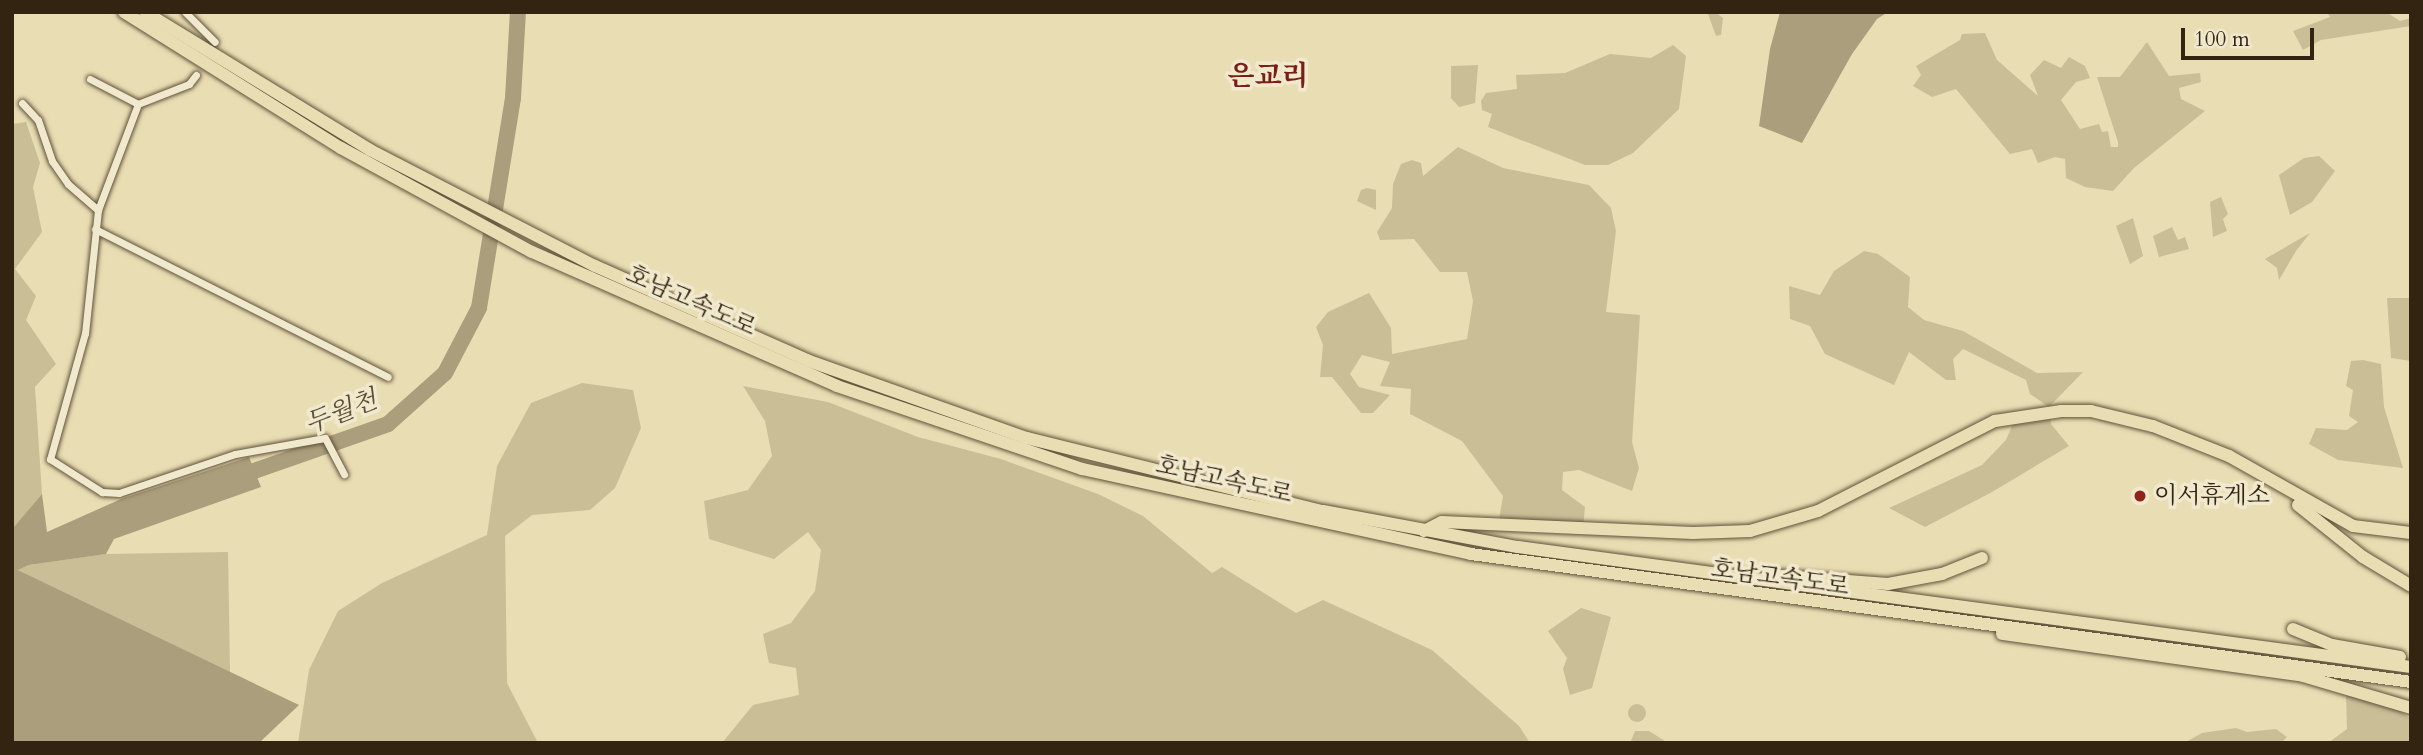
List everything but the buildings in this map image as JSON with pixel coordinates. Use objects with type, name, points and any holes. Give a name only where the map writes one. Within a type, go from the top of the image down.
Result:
[{"type":"highway","name":"호남고속도로","points":[[124,12],[341,148],[463,217],[532,252],[837,386],[1082,469],[1471,554],[1929,619],[2130,642],[2411,682]]},
{"type":"highway","name":"호남고속도로","points":[[145,12],[280,98],[532,235],[747,335],[943,411],[1027,438],[1208,484],[1424,531],[2411,667]]},
{"type":"highway","points":[[1424,531],[1442,522],[1693,533],[1750,531],[1818,511],[1996,421],[2061,411],[2091,411],[2153,426],[2258,473],[2353,526],[2411,533]]},
{"type":"highway","points":[[2258,473],[2363,557],[2411,586]]},
{"type":"highway","points":[[1755,578],[1796,575],[1888,584],[1942,574],[1982,558]]},
{"type":"highway","points":[[1929,619],[2046,643],[2303,676],[2411,708]]},
{"type":"highway","points":[[2293,629],[2332,645],[2411,659]]},
{"type":"street","points":[[185,12],[215,42]]},
{"type":"street","points":[[196,75],[190,84],[138,104],[98,210],[83,345],[50,459],[102,492],[119,493],[235,454],[328,441],[344,474]]},
{"type":"street","points":[[90,79],[138,104]]},
{"type":"street","points":[[22,103],[38,120],[52,161],[68,184],[98,210]]},
{"type":"street","points":[[95,229],[388,377]]},
{"type":"shaded area","points":[[1715,12],[1723,18],[1721,35],[1716,36],[1708,14]]},
{"type":"shaded area","points":[[1780,12],[1888,12],[1877,19],[1852,54],[1802,143],[1759,126],[1770,49]]},
{"type":"shaded area","points":[[2327,12],[2386,12],[2400,21],[2411,18],[2411,26],[2321,40],[2303,50],[2293,31],[2330,17]]},
{"type":"shaded area","points":[[1985,33],[1997,60],[2038,96],[2030,75],[2044,60],[2061,68],[2069,57],[2085,66],[2090,78],[2076,82],[2061,100],[2080,129],[2099,124],[2102,132],[2108,131],[2111,147],[2118,147],[2118,142],[2097,77],[2120,77],[2147,42],[2169,76],[2200,73],[2201,82],[2179,88],[2181,99],[2205,111],[2134,168],[2113,191],[2085,187],[2066,178],[2065,159],[2055,157],[2038,163],[2032,149],[2010,154],[1956,89],[1932,97],[1913,86],[1921,75],[1916,66],[1960,40],[1962,34]]},
{"type":"shaded area","points":[[1673,45],[1686,56],[1679,109],[1633,153],[1608,165],[1585,165],[1488,127],[1492,114],[1482,110],[1481,101],[1486,93],[1517,89],[1516,75],[1565,73],[1610,54],[1651,58]]},
{"type":"shaded area","points":[[1478,65],[1475,103],[1459,107],[1451,98],[1451,66]]},
{"type":"shaded area","points":[[26,122],[40,163],[33,187],[42,232],[15,269],[36,296],[26,320],[56,364],[35,387],[42,494],[12,529],[12,124]]},
{"type":"shaded area","points":[[1458,147],[1503,168],[1589,185],[1611,208],[1616,231],[1606,312],[1640,315],[1632,442],[1639,468],[1632,491],[1579,470],[1563,472],[1562,490],[1585,507],[1583,529],[1499,520],[1503,496],[1462,441],[1410,414],[1411,389],[1380,386],[1390,362],[1362,355],[1350,374],[1359,387],[1390,395],[1373,413],[1361,413],[1332,377],[1320,377],[1323,345],[1316,327],[1328,312],[1369,293],[1391,328],[1392,354],[1467,339],[1473,301],[1467,272],[1440,272],[1414,239],[1380,240],[1377,232],[1392,208],[1393,184],[1401,164],[1412,160],[1421,163],[1423,176]]},
{"type":"shaded area","points":[[2319,156],[2335,171],[2312,202],[2290,215],[2279,175],[2304,158]]},
{"type":"shaded area","points":[[1361,190],[1376,190],[1376,210],[1357,201]]},
{"type":"shaded area","points":[[2221,197],[2228,214],[2223,219],[2227,231],[2213,237],[2210,202]]},
{"type":"shaded area","points":[[2133,218],[2143,256],[2130,264],[2116,226]]},
{"type":"shaded area","points":[[2172,227],[2178,240],[2185,237],[2189,249],[2159,257],[2153,236]]},
{"type":"shaded area","points":[[2310,233],[2279,280],[2277,268],[2265,259]]},
{"type":"shaded area","points":[[1864,251],[1878,254],[1910,277],[1908,307],[1924,320],[1963,331],[2037,373],[2083,372],[2049,407],[2030,394],[2026,380],[1963,349],[1953,359],[1956,380],[1946,380],[1909,352],[1894,385],[1825,354],[1810,326],[1790,319],[1789,286],[1820,295],[1834,271]]},
{"type":"shaded area","points":[[2387,298],[2411,298],[2411,361],[2391,358]]},
{"type":"shaded area","points":[[2363,360],[2381,364],[2384,407],[2403,468],[2338,460],[2309,444],[2316,428],[2347,430],[2358,422],[2349,416],[2353,390],[2346,386],[2351,361]]},
{"type":"shaded area","points":[[582,383],[633,390],[641,428],[615,488],[590,510],[532,515],[505,536],[507,683],[538,743],[298,743],[309,670],[338,611],[382,583],[487,535],[497,466],[531,403]]},
{"type":"shaded area","points":[[743,386],[828,402],[918,437],[1001,459],[1098,494],[1143,516],[1212,573],[1222,567],[1296,613],[1323,600],[1432,650],[1519,726],[1530,743],[722,743],[753,705],[799,695],[796,668],[769,663],[763,634],[791,623],[815,591],[821,550],[808,532],[774,559],[709,539],[704,501],[748,490],[772,456],[765,421]]},
{"type":"shaded area","points":[[2050,415],[2051,424],[2069,446],[1992,492],[1925,527],[1889,508],[1982,465],[2006,440],[2015,419]]},
{"type":"shaded area","points":[[249,457],[261,487],[114,539],[106,554],[29,565],[18,570],[299,705],[259,743],[12,743],[12,529],[42,494],[47,532],[121,499]]},
{"type":"shaded area","points":[[228,552],[230,672],[18,570],[29,565],[105,554]]},
{"type":"shaded area","points":[[1581,608],[1611,617],[1592,688],[1570,695],[1563,669],[1567,658],[1548,631]]},
{"type":"shaded area","points":[[2346,694],[2385,701],[2411,719],[2411,743],[2328,743],[2347,729]]},
{"type":"shaded area","points":[[1637,704],[1643,707],[1646,713],[1643,719],[1637,722],[1631,719],[1628,713],[1631,707]]},
{"type":"shaded area","points":[[2236,728],[2247,732],[2276,729],[2287,737],[2281,743],[2184,743],[2202,733]]},
{"type":"shaded area","points":[[1635,731],[1649,731],[1668,743],[1630,743]]},
{"type":"waterway","name":"두월천","points":[[237,477],[388,424],[445,373],[479,308],[513,98],[518,12]]},
{"type":"place","name":"이서휴게소","points":[[2140,496]]},
{"type":"district","name":"은교리","points":[[1268,76]]}]
